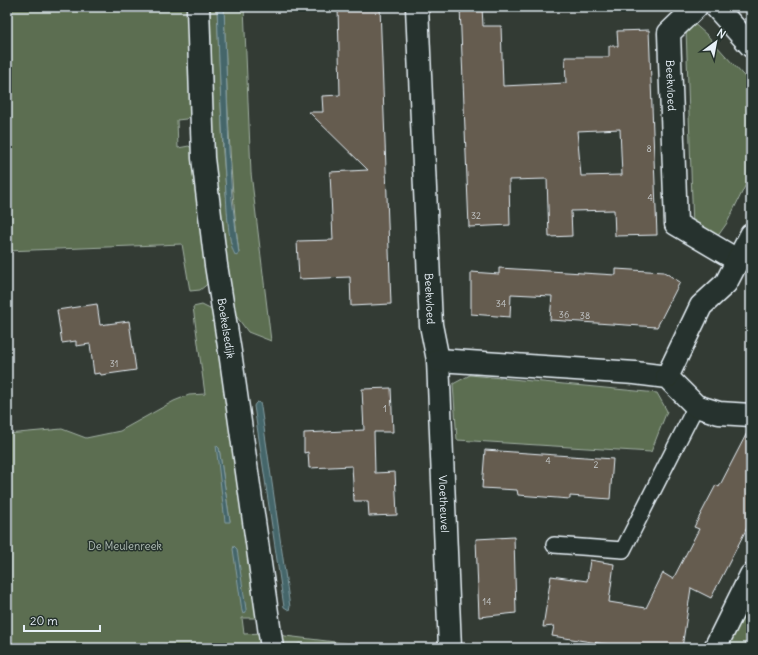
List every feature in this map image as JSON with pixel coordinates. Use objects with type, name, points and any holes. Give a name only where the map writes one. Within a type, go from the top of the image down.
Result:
[{"type":"street","name":"Boekelsedijk","points":[[198,7],[203,158],[216,265],[230,352],[272,648]]},
{"type":"street","name":"Beekvloed","points":[[417,7],[431,325],[438,360]]},
{"type":"street","name":"Beekvloed","points":[[696,7],[669,32],[676,224],[737,260]]},
{"type":"street","points":[[716,7],[751,46]]},
{"type":"street","points":[[667,377],[701,306],[726,283],[751,235]]},
{"type":"street","points":[[438,360],[635,372],[667,377],[696,406],[719,413],[751,415]]},
{"type":"street","name":"Vloetheuvel","points":[[438,360],[450,648]]},
{"type":"street","points":[[715,648],[751,576]]},
{"type":"lane","points":[[554,545],[623,550],[696,406]]},
{"type":"green space","points":[[7,7],[191,7],[194,113],[186,119],[177,120],[178,148],[189,146],[197,155],[210,282],[200,290],[190,291],[182,244],[7,251]]},
{"type":"green space","points":[[210,7],[217,7],[223,152],[229,229],[239,254],[227,100],[224,7],[244,7],[251,173],[271,341],[248,332],[231,309],[215,183]]},
{"type":"green space","points":[[691,21],[707,35],[751,84],[751,174],[727,223],[715,240],[693,228],[686,29]]},
{"type":"green space","name":"De Meulenreek","points":[[202,305],[216,312],[260,618],[242,618],[244,634],[262,633],[265,648],[7,648],[7,434],[62,429],[86,438],[120,431],[174,401],[189,395],[205,394],[193,307]],"holes":[[[217,446],[219,448],[230,521],[229,522]]]},
{"type":"green space","points":[[470,375],[657,393],[667,411],[651,452],[457,440],[453,384]]},
{"type":"green space","points":[[751,610],[751,648],[724,648],[742,613]]},
{"type":"green space","points":[[277,635],[385,648],[303,648],[300,643],[294,646],[295,648],[279,648]]},
{"type":"water","points":[[217,7],[224,7],[229,150],[232,199],[239,254],[236,256],[231,244],[227,217]]},
{"type":"water","points":[[257,402],[260,403],[261,407],[290,607],[289,610],[284,607],[254,406]]},
{"type":"water","points":[[216,445],[219,448],[230,522],[225,522]]},
{"type":"water","points":[[234,546],[237,549],[246,609],[246,612],[243,614],[233,549]]},
{"type":"building","points":[[338,7],[380,7],[391,304],[351,306],[350,277],[299,279],[297,241],[333,240],[330,172],[368,170],[309,112],[323,112],[322,96],[340,95]]},
{"type":"building","points":[[460,7],[482,7],[483,26],[501,26],[503,86],[566,83],[565,57],[609,57],[609,46],[618,46],[617,31],[649,30],[657,235],[615,236],[614,210],[571,211],[572,236],[549,237],[547,179],[509,180],[510,225],[469,227]],"holes":[[[620,129],[622,175],[581,176],[577,131]]]},
{"type":"building","points":[[499,268],[616,275],[616,269],[664,272],[680,282],[657,327],[550,320],[552,296],[511,294],[510,317],[471,314],[471,272],[499,274]]},
{"type":"building","points":[[97,304],[100,325],[129,321],[136,370],[101,375],[100,373],[94,374],[90,344],[76,346],[76,341],[62,343],[57,310]]},
{"type":"building","points":[[391,388],[393,432],[374,432],[375,473],[395,472],[397,515],[369,516],[368,501],[354,501],[352,466],[309,468],[308,452],[304,453],[304,433],[364,430],[362,389]]},
{"type":"building","points":[[750,427],[751,520],[711,598],[691,588],[682,648],[631,648],[552,636],[554,626],[543,627],[551,576],[587,581],[590,560],[614,564],[609,602],[646,608],[663,573],[673,579],[699,529],[694,527],[716,485],[719,487]]},
{"type":"building","points":[[485,450],[613,459],[610,499],[570,496],[570,499],[518,495],[517,490],[482,488]]},
{"type":"building","points":[[514,537],[516,613],[479,617],[476,539]]}]
